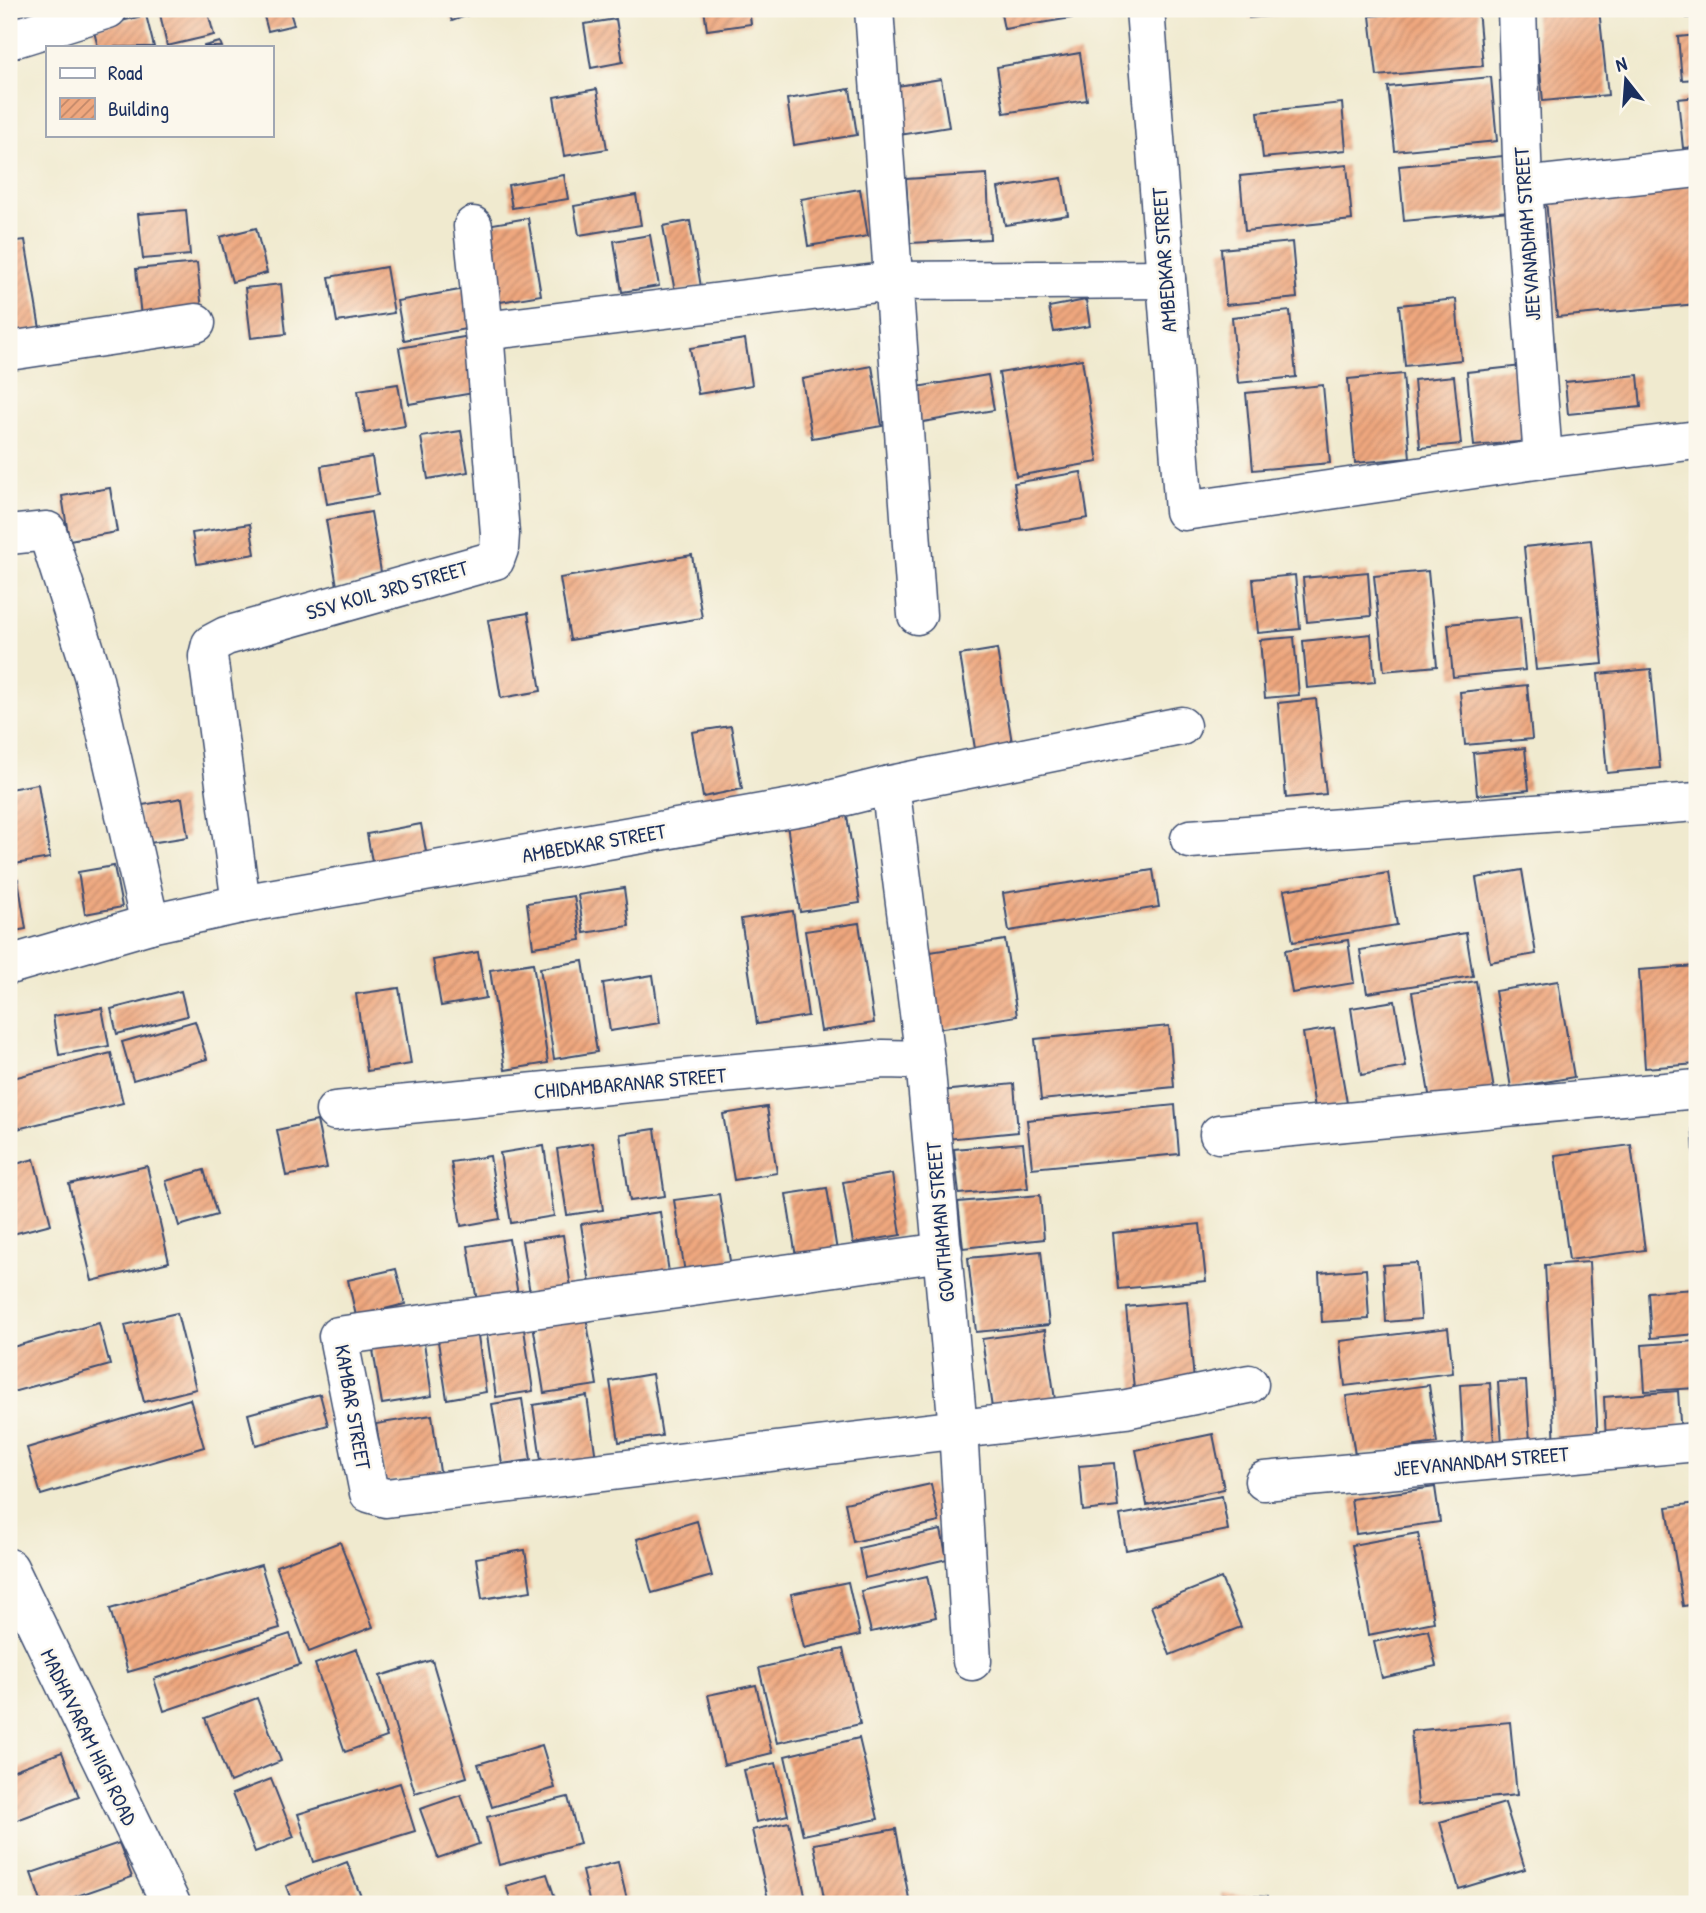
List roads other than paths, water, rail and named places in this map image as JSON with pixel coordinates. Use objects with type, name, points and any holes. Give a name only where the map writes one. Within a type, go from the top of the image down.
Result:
[{"type":"street","points":[[9,40],[44,19],[108,9]]},
{"type":"street","points":[[874,9],[917,615]]},
{"type":"street","name":"AMBEDKAR STREET","points":[[1145,9],[1184,511],[1543,459]]},
{"type":"street","name":"JEEVANADHAM STREET","points":[[1517,9],[1523,187],[1543,459]]},
{"type":"street","points":[[1523,187],[1697,168]]},
{"type":"street","name":"SSV KOIL 3RD STREET","points":[[241,904],[208,656],[211,644],[226,636],[495,560],[499,549],[484,331],[473,226]]},
{"type":"street","points":[[484,331],[893,281],[1166,279]]},
{"type":"street","points":[[9,351],[196,323]]},
{"type":"street","points":[[1543,459],[1697,440]]},
{"type":"street","points":[[9,535],[47,531],[93,675],[150,925]]},
{"type":"street","name":"AMBEDKAR STREET","points":[[9,965],[150,925],[241,904],[814,804],[890,785],[1181,726]]},
{"type":"street","name":"GOWTHAMAN STREET","points":[[890,785],[925,1060],[943,1252],[958,1429],[972,1661]]},
{"type":"street","points":[[1190,839],[1697,802]]},
{"type":"street","name":"CHIDAMBARANAR STREET","points":[[335,1111],[883,1059],[925,1060]]},
{"type":"street","points":[[1219,1134],[1697,1089]]},
{"type":"street","name":"KAMBAR STREET","points":[[943,1252],[338,1336],[369,1493],[386,1498],[958,1429]]},
{"type":"street","points":[[958,1429],[1126,1409],[1249,1384]]},
{"type":"street","name":"JEEVANANDAM STREET","points":[[1264,1481],[1697,1441]]},
{"type":"street","name":"MADHAVARAM HIGH ROAD","points":[[9,1568],[171,1904]]}]
